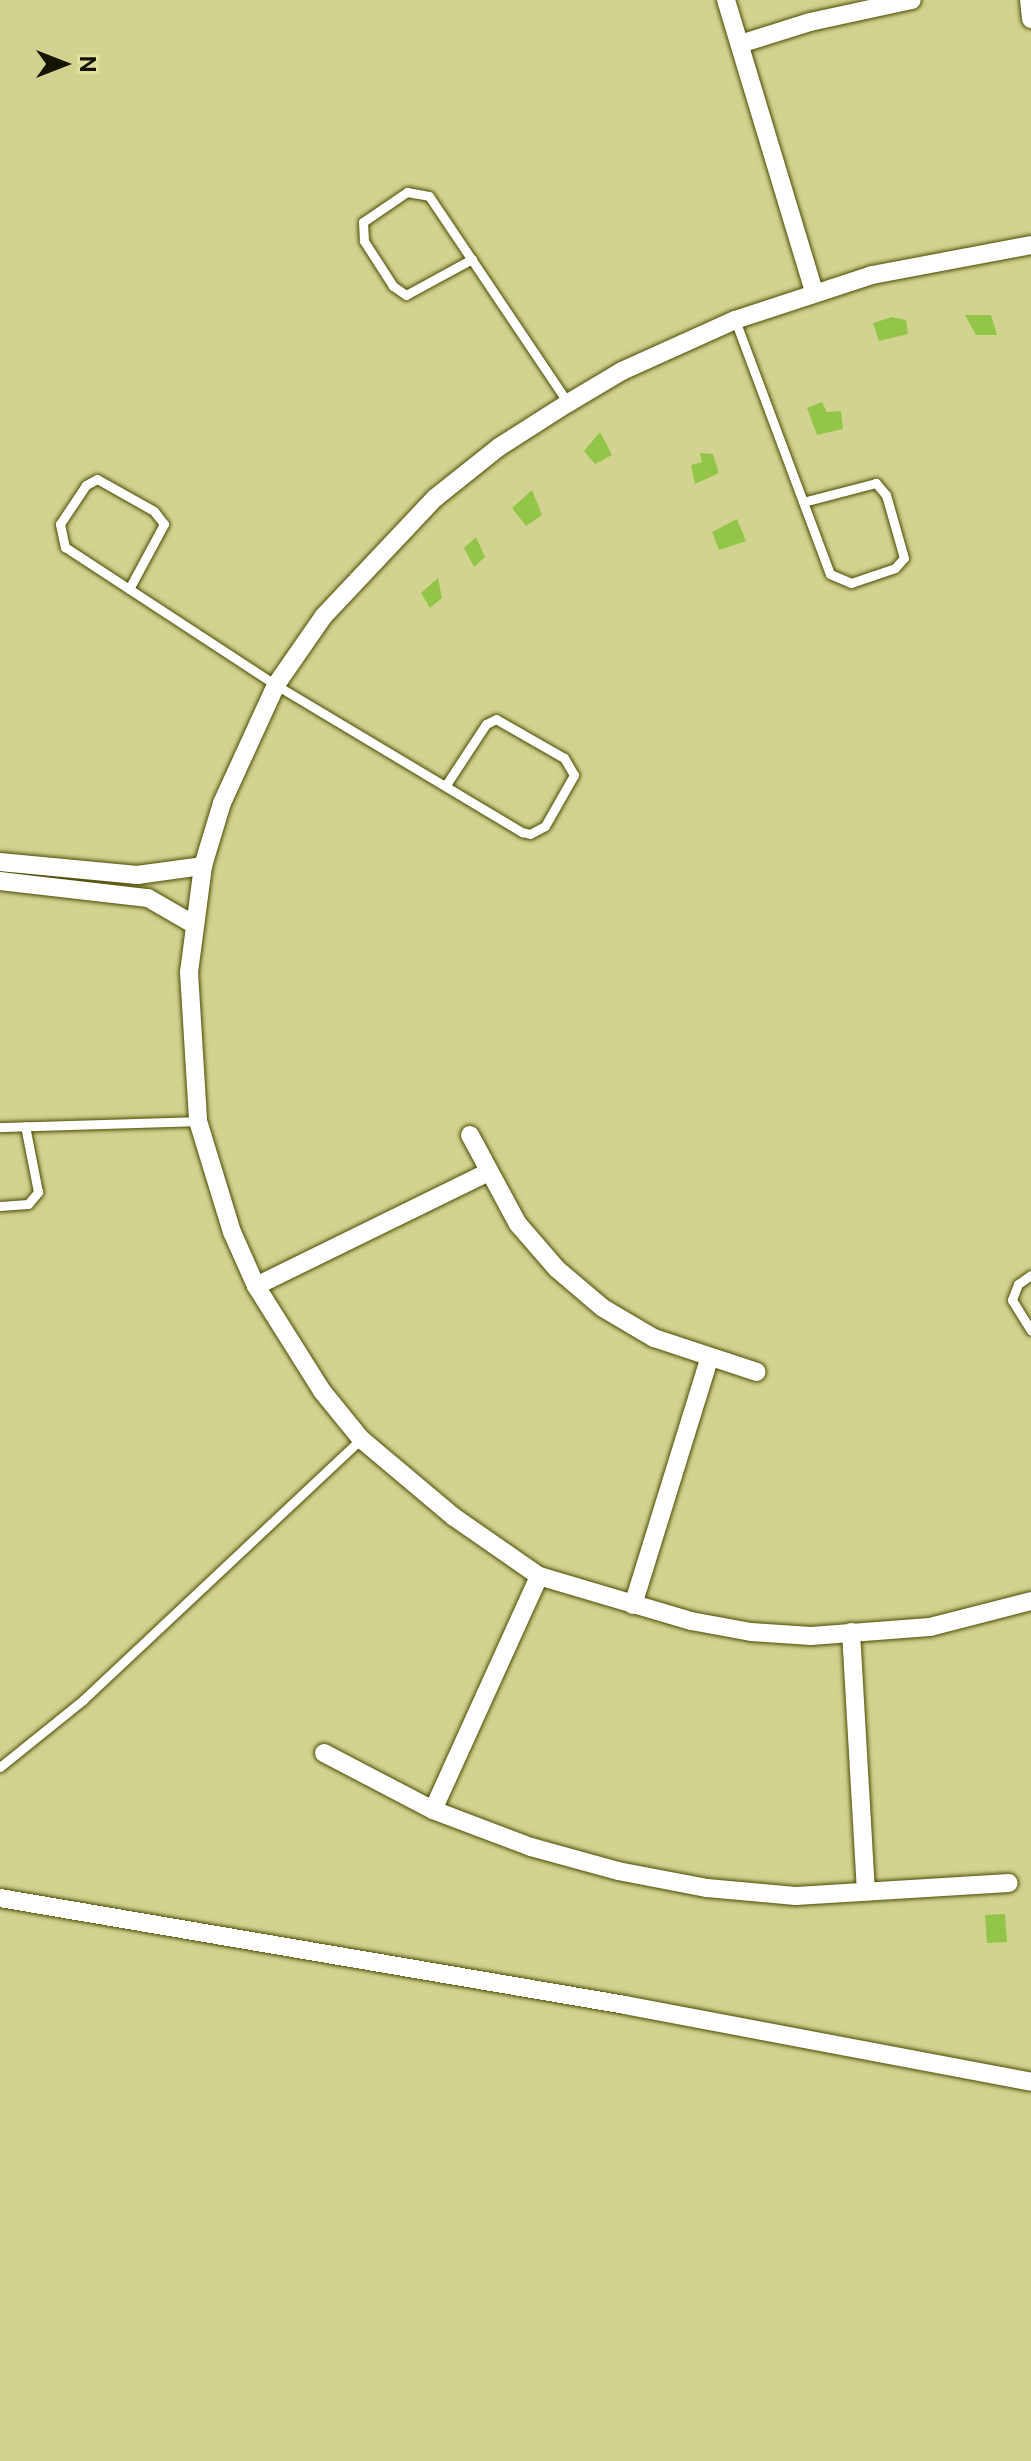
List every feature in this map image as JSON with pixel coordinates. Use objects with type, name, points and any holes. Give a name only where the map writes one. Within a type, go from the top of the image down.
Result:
[{"type":"street","points":[[726,0],[814,291]]},
{"type":"street","points":[[740,44],[810,22],[912,0]]},
{"type":"street","points":[[1029,0],[1031,19]]},
{"type":"street","points":[[1031,245],[872,275],[814,291],[735,320],[622,371],[499,447],[377,555],[323,617],[276,685],[237,767],[203,866],[193,924],[189,1021],[198,1121],[232,1232],[256,1286],[313,1379],[361,1439],[454,1517],[539,1576],[633,1605],[751,1632],[811,1636],[930,1627],[1031,1601]]},
{"type":"street","points":[[0,862],[92,880],[148,898],[193,924]]},
{"type":"street","points":[[0,881],[92,880],[153,875],[203,866]]},
{"type":"street","points":[[470,1135],[487,1173],[518,1224],[557,1269],[603,1308],[654,1338],[709,1360],[757,1372]]},
{"type":"street","points":[[256,1286],[487,1173]]},
{"type":"street","points":[[633,1605],[709,1360]]},
{"type":"street","points":[[433,1810],[539,1576]]},
{"type":"street","points":[[851,1632],[866,1892]]},
{"type":"street","points":[[324,1753],[433,1810],[531,1847],[618,1871],[707,1888],[796,1896],[1009,1883]]},
{"type":"street","points":[[0,1898],[625,2005],[1031,2082]]},
{"type":"lane","points":[[472,259],[406,295],[393,286],[364,241],[363,222],[407,192],[423,191],[472,259],[568,403]]},
{"type":"lane","points":[[735,320],[803,502],[835,580],[851,583],[895,568],[904,558],[886,495],[876,483],[803,502]]},
{"type":"lane","points":[[129,589],[164,524],[154,511],[97,479],[86,485],[60,524],[60,540],[129,589],[276,685],[446,785],[530,834],[545,826],[574,775],[564,758],[496,719],[486,724],[446,785]]},
{"type":"lane","points":[[0,1127],[198,1121]]},
{"type":"lane","points":[[0,1206],[28,1204],[38,1192],[25,1126]]},
{"type":"lane","points":[[1031,1275],[1018,1284],[1012,1300],[1031,1331]]},
{"type":"lane","points":[[0,1767],[83,1700],[361,1439]]},
{"type":"building","points":[[965,315],[991,315],[997,335],[976,335]]},
{"type":"building","points":[[892,317],[906,320],[908,334],[879,341],[873,323]]},
{"type":"building","points":[[822,402],[827,412],[841,411],[843,429],[817,435],[807,408]]},
{"type":"building","points":[[600,432],[612,455],[595,464],[584,451]]},
{"type":"building","points":[[700,453],[713,454],[719,473],[695,484],[691,465],[702,462]]},
{"type":"building","points":[[532,490],[542,515],[526,526],[512,508]]},
{"type":"building","points":[[737,519],[746,541],[719,550],[712,532]]},
{"type":"building","points":[[476,537],[485,557],[474,567],[464,548]]},
{"type":"building","points":[[438,578],[442,598],[430,608],[421,593]]},
{"type":"building","points":[[1005,1914],[1007,1942],[987,1943],[985,1915]]}]
